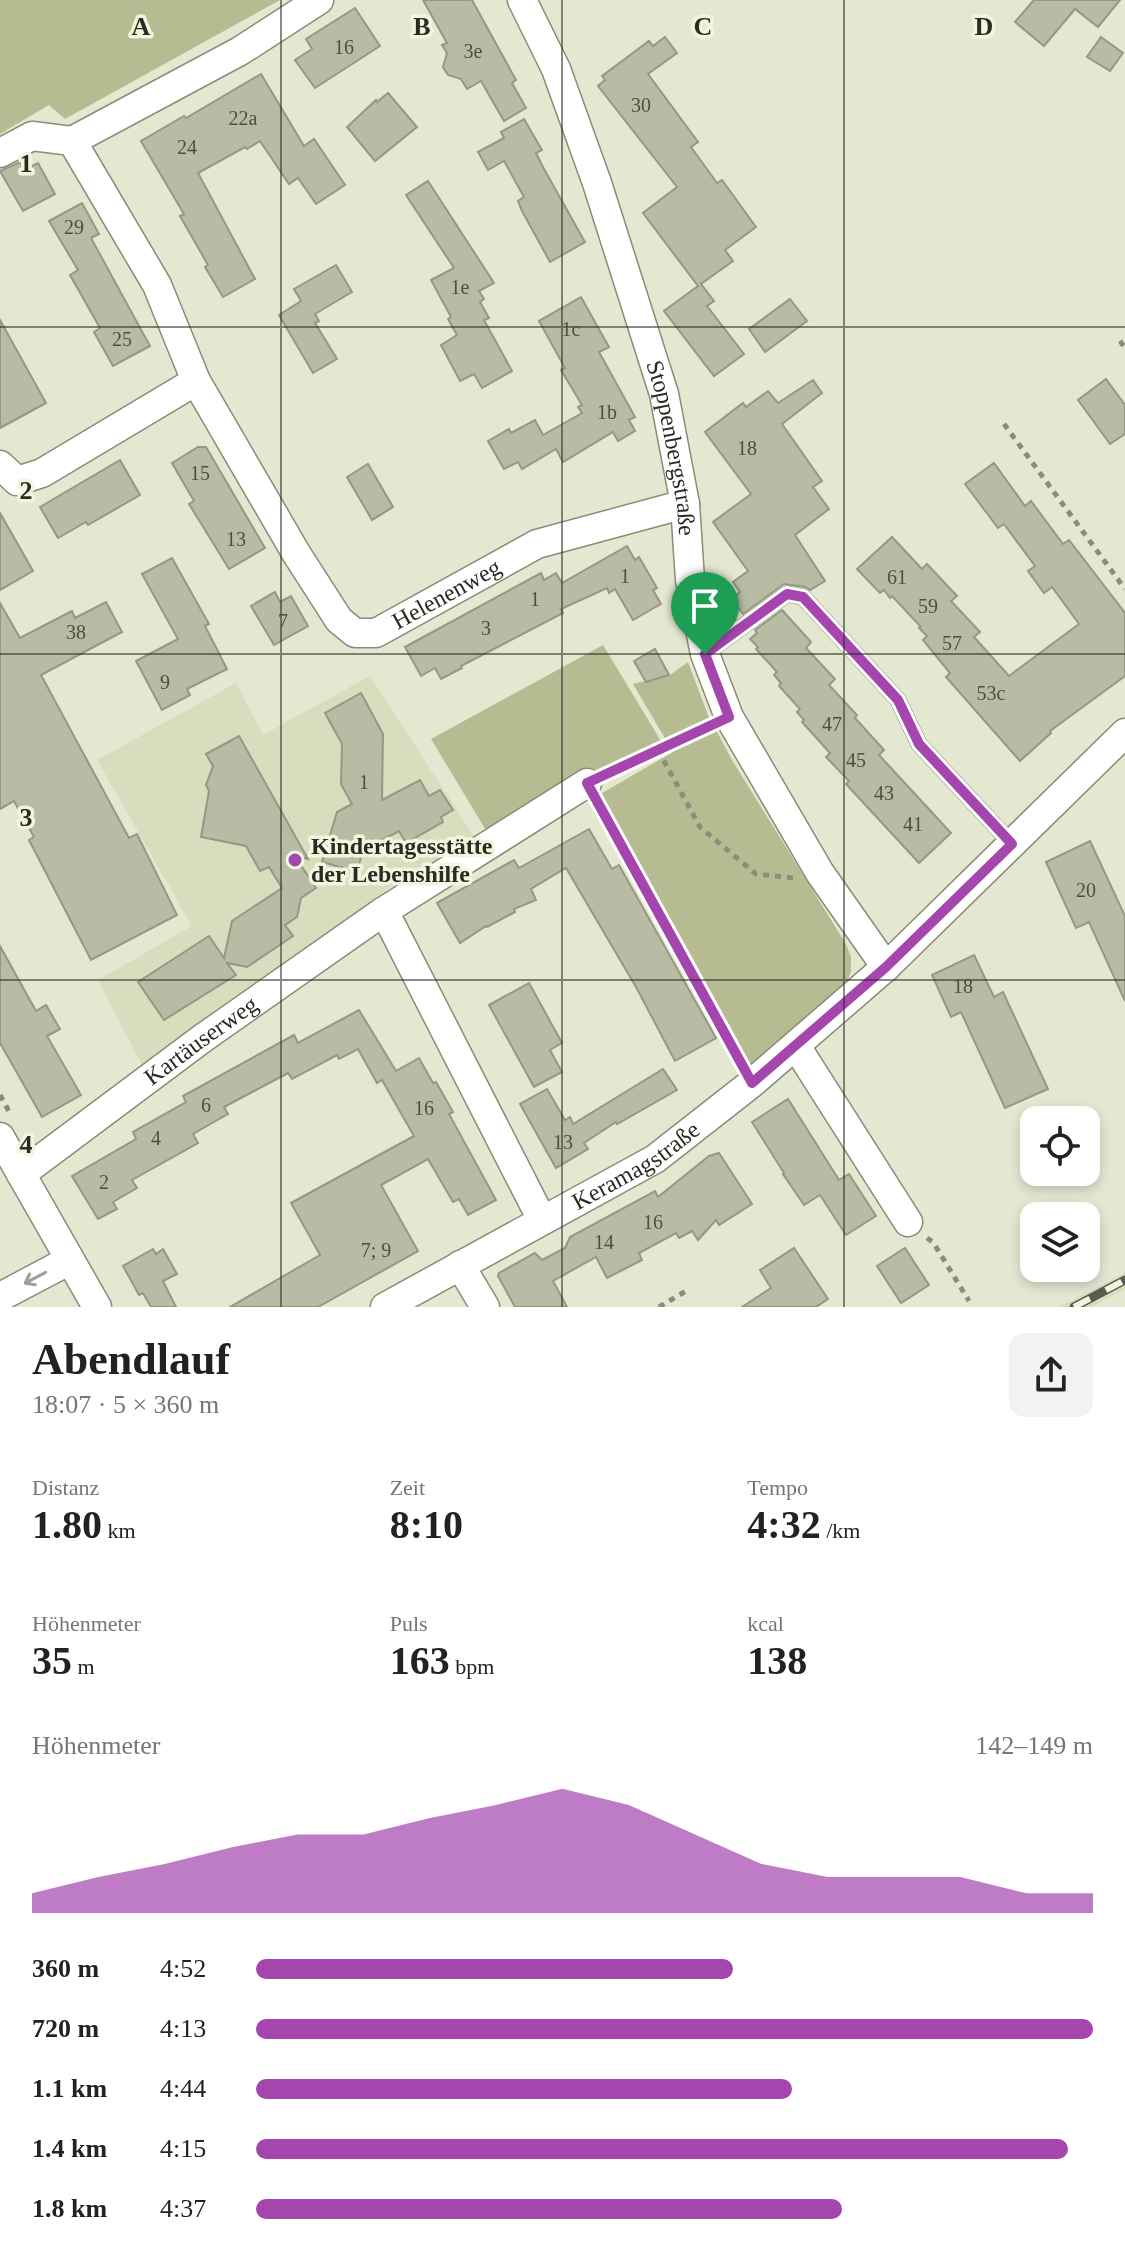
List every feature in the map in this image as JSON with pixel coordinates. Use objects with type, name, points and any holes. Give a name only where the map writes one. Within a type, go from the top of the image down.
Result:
[{"type":"street","points":[[0,153],[32,136],[72,141],[240,51],[319,0]]},
{"type":"street","name":"Stoppenbergstraße","points":[[522,0],[556,69],[597,183],[664,394],[685,504],[690,580],[705,654],[729,717],[820,873],[886,967]]},
{"type":"street","name":"Helenenweg","points":[[72,141],[157,285],[196,381],[296,553],[339,620],[355,633],[376,633],[537,544],[685,504]]},
{"type":"street","points":[[0,465],[17,481],[42,473],[196,381]]},
{"type":"street","name":"Keramagstraße","points":[[385,1307],[655,1159],[752,1083],[886,967],[1125,733]]},
{"type":"street","name":"Kartäuserweg","points":[[21,1174],[203,1038],[384,911],[587,783]]},
{"type":"street","points":[[384,911],[542,1220]]},
{"type":"street","points":[[796,1046],[908,1222]]},
{"type":"street","points":[[0,1137],[97,1307]]},
{"type":"street","points":[[0,1297],[70,1260]]},
{"type":"street","points":[[460,1265],[485,1307]]},
{"type":"lane","points":[[705,654],[787,594],[803,597],[898,700],[919,744],[1012,844]]},
{"type":"path","points":[[1120,341],[1125,348]]},
{"type":"path","points":[[1004,424],[1125,589]]},
{"type":"path","points":[[729,717],[587,783],[752,1083]]},
{"type":"path","points":[[658,750],[700,827],[756,874],[806,879],[820,873]]},
{"type":"path","points":[[908,1222],[933,1242],[969,1301]]},
{"type":"path","points":[[659,1307],[686,1291]]},
{"type":"shaded area","points":[[0,0],[280,0],[65,119],[49,105],[0,134]]},
{"type":"shaded area","points":[[603,645],[661,741],[487,832],[431,739]]},
{"type":"shaded area","points":[[688,662],[708,715],[732,760],[846,944],[851,957],[847,983],[803,1025],[749,1067],[597,796],[673,752],[633,684],[670,675]]},
{"type":"shaded area","name":"Kindertagesstätte der Lebenshilfe","points":[[370,676],[475,838],[395,883],[145,1071],[98,980],[192,926],[97,760],[236,683],[263,735]]},
{"type":"shaded area","points":[[1125,1273],[1125,1289],[1092,1307],[1059,1307]]},
{"type":"building","points":[[423,0],[472,0],[516,80],[512,83],[526,108],[504,121],[481,81],[467,89],[461,79],[448,75],[443,67],[447,53],[442,45],[447,43]]},
{"type":"building","points":[[1034,0],[1120,0],[1098,27],[1075,9],[1044,46],[1015,22]]},
{"type":"building","points":[[355,8],[380,46],[315,88],[295,60],[312,49],[306,39]]},
{"type":"building","points":[[665,37],[677,53],[648,74],[698,142],[691,147],[717,183],[722,180],[756,227],[725,250],[733,261],[701,284],[714,301],[707,306],[744,354],[714,376],[664,311],[698,286],[643,213],[677,187],[598,86],[605,80],[602,76],[649,41],[653,46]]},
{"type":"building","points":[[1101,37],[1123,53],[1110,71],[1087,57]]},
{"type":"building","points":[[261,74],[304,146],[314,139],[345,185],[316,204],[298,178],[289,184],[260,141],[198,173],[255,279],[223,297],[180,216],[184,214],[141,141]]},
{"type":"building","points":[[388,93],[417,127],[375,161],[347,127]]},
{"type":"building","points":[[524,119],[542,150],[536,153],[585,242],[550,262],[522,211],[518,201],[524,197],[504,161],[488,170],[478,152],[504,138],[501,132]]},
{"type":"building","points":[[20,162],[24,170],[38,163],[55,194],[23,211],[0,171]]},
{"type":"building","points":[[428,181],[494,283],[479,291],[484,299],[480,302],[489,318],[484,320],[512,371],[482,388],[474,374],[460,381],[441,345],[457,335],[431,280],[454,268],[406,195]]},
{"type":"building","points":[[82,203],[99,234],[91,238],[150,346],[113,366],[94,332],[100,328],[70,275],[78,270],[49,221]]},
{"type":"building","points":[[336,265],[352,292],[315,314],[319,321],[315,323],[337,359],[313,373],[279,315],[301,301],[294,289]]},
{"type":"building","points":[[581,297],[609,347],[599,352],[635,417],[629,420],[635,431],[618,441],[613,432],[563,462],[556,449],[522,469],[518,462],[504,469],[488,441],[535,420],[543,435],[582,413],[578,407],[582,405],[561,370],[565,368],[539,321]]},
{"type":"building","points":[[790,299],[807,321],[765,352],[749,329]]},
{"type":"building","points":[[0,320],[46,403],[0,428]]},
{"type":"building","points":[[1106,379],[1125,405],[1125,434],[1110,444],[1078,400]]},
{"type":"building","points":[[813,380],[822,393],[782,424],[822,481],[813,487],[829,509],[795,535],[825,581],[810,590],[784,584],[743,614],[731,599],[740,592],[733,582],[748,571],[713,522],[751,494],[705,432],[743,403],[746,407],[768,391],[778,403]]},
{"type":"building","points":[[198,447],[206,447],[265,548],[229,569],[189,504],[194,501],[172,463]]},
{"type":"building","points":[[120,460],[140,495],[88,525],[86,522],[58,538],[40,507]]},
{"type":"building","points":[[994,463],[1025,506],[1031,501],[1063,544],[1069,540],[1125,613],[1125,676],[1050,731],[1020,761],[946,677],[950,673],[923,640],[927,636],[921,627],[892,596],[890,598],[884,590],[880,593],[857,569],[892,537],[922,569],[927,564],[957,596],[951,601],[980,632],[974,637],[1009,676],[1079,624],[1052,587],[1044,593],[1028,571],[1035,566],[1004,524],[998,528],[965,484]]},
{"type":"building","points":[[368,464],[393,507],[372,520],[347,477]]},
{"type":"building","points":[[0,513],[33,571],[0,590]]},
{"type":"building","points":[[627,546],[635,560],[639,557],[657,588],[653,590],[661,604],[633,620],[615,589],[609,593],[607,588],[561,609],[563,613],[441,679],[435,668],[421,676],[405,647],[541,573],[544,580],[556,573],[562,583]]},
{"type":"building","points":[[172,558],[209,624],[205,626],[227,669],[187,689],[190,695],[162,710],[136,661],[178,639],[142,574]]},
{"type":"building","points":[[275,592],[280,602],[291,596],[308,626],[274,645],[251,606]]},
{"type":"building","points":[[106,602],[122,632],[41,675],[129,838],[137,834],[177,915],[91,960],[29,840],[34,837],[14,801],[0,809],[0,603],[20,638],[72,611],[75,618]]},
{"type":"building","points":[[782,610],[811,642],[806,648],[835,679],[829,685],[884,750],[879,755],[951,833],[919,863],[846,784],[849,781],[826,757],[830,753],[802,722],[804,720],[797,712],[800,709],[779,686],[781,683],[774,675],[777,672],[750,639],[757,633],[755,630]]},
{"type":"building","points":[[655,649],[669,675],[646,682],[634,661]]},
{"type":"building","points":[[361,693],[383,734],[382,800],[420,780],[429,796],[440,790],[453,810],[441,817],[443,822],[406,843],[399,831],[363,850],[357,872],[322,862],[337,812],[352,804],[341,784],[342,744],[325,713]]},
{"type":"building","points":[[239,736],[308,859],[294,855],[316,888],[301,898],[297,917],[285,925],[293,936],[247,967],[227,963],[236,975],[164,1020],[138,982],[209,936],[224,958],[232,921],[282,888],[269,867],[260,871],[246,846],[201,837],[209,791],[206,785],[213,766],[206,754]]},
{"type":"building","points":[[589,829],[612,869],[619,865],[716,1038],[675,1061],[636,987],[566,868],[531,889],[536,900],[514,909],[515,912],[460,943],[437,903],[514,860],[519,868]]},
{"type":"building","points":[[1090,841],[1125,916],[1125,1001],[1089,922],[1076,928],[1046,862]]},
{"type":"building","points":[[0,946],[36,1011],[46,1005],[60,1029],[47,1036],[81,1095],[42,1117],[0,1043]]},
{"type":"building","points":[[974,955],[994,997],[1003,992],[1048,1089],[1005,1108],[961,1012],[951,1017],[932,975]]},
{"type":"building","points":[[529,983],[562,1043],[550,1050],[562,1072],[534,1087],[489,1005]]},
{"type":"building","points":[[359,1010],[396,1071],[419,1058],[453,1112],[449,1114],[496,1200],[468,1215],[459,1199],[453,1202],[428,1159],[381,1185],[418,1251],[318,1307],[230,1307],[320,1255],[291,1203],[414,1136],[382,1080],[377,1083],[358,1049],[339,1059],[337,1055],[292,1079],[288,1073],[224,1107],[228,1114],[193,1134],[198,1143],[132,1180],[137,1188],[113,1202],[117,1209],[98,1219],[72,1176],[136,1139],[133,1132],[186,1102],[183,1096],[294,1035],[298,1043]]},
{"type":"building","points":[[663,1069],[677,1090],[616,1122],[584,1143],[588,1149],[556,1168],[520,1104],[547,1089],[565,1120],[570,1117],[573,1124]]},
{"type":"building","points":[[788,1099],[839,1180],[849,1174],[876,1216],[846,1235],[820,1195],[804,1205],[752,1122]]},
{"type":"building","points":[[719,1153],[752,1204],[719,1225],[716,1220],[698,1240],[692,1231],[679,1238],[676,1233],[639,1253],[642,1260],[607,1278],[596,1257],[553,1281],[567,1307],[515,1307],[499,1273],[535,1253],[542,1260],[565,1248],[570,1237],[655,1191],[658,1197],[709,1156]]},
{"type":"building","points":[[794,1248],[828,1299],[816,1307],[742,1307],[771,1288],[760,1270]]},
{"type":"building","points":[[905,1248],[929,1285],[901,1303],[877,1266]]},
{"type":"building","points":[[153,1249],[156,1254],[163,1249],[177,1274],[163,1281],[176,1307],[151,1307],[143,1293],[139,1295],[123,1266]]},
{"type":"railway","points":[[1074,1307],[1125,1280]]},
{"type":"place","name":"Kindertagesstätte der Lebenshilfe","points":[[295,860]]},
{"type":"route","points":[[787,594],[803,597],[898,700],[919,744],[1012,844],[886,967],[752,1083],[587,783],[729,717],[705,654],[787,594]]}]
